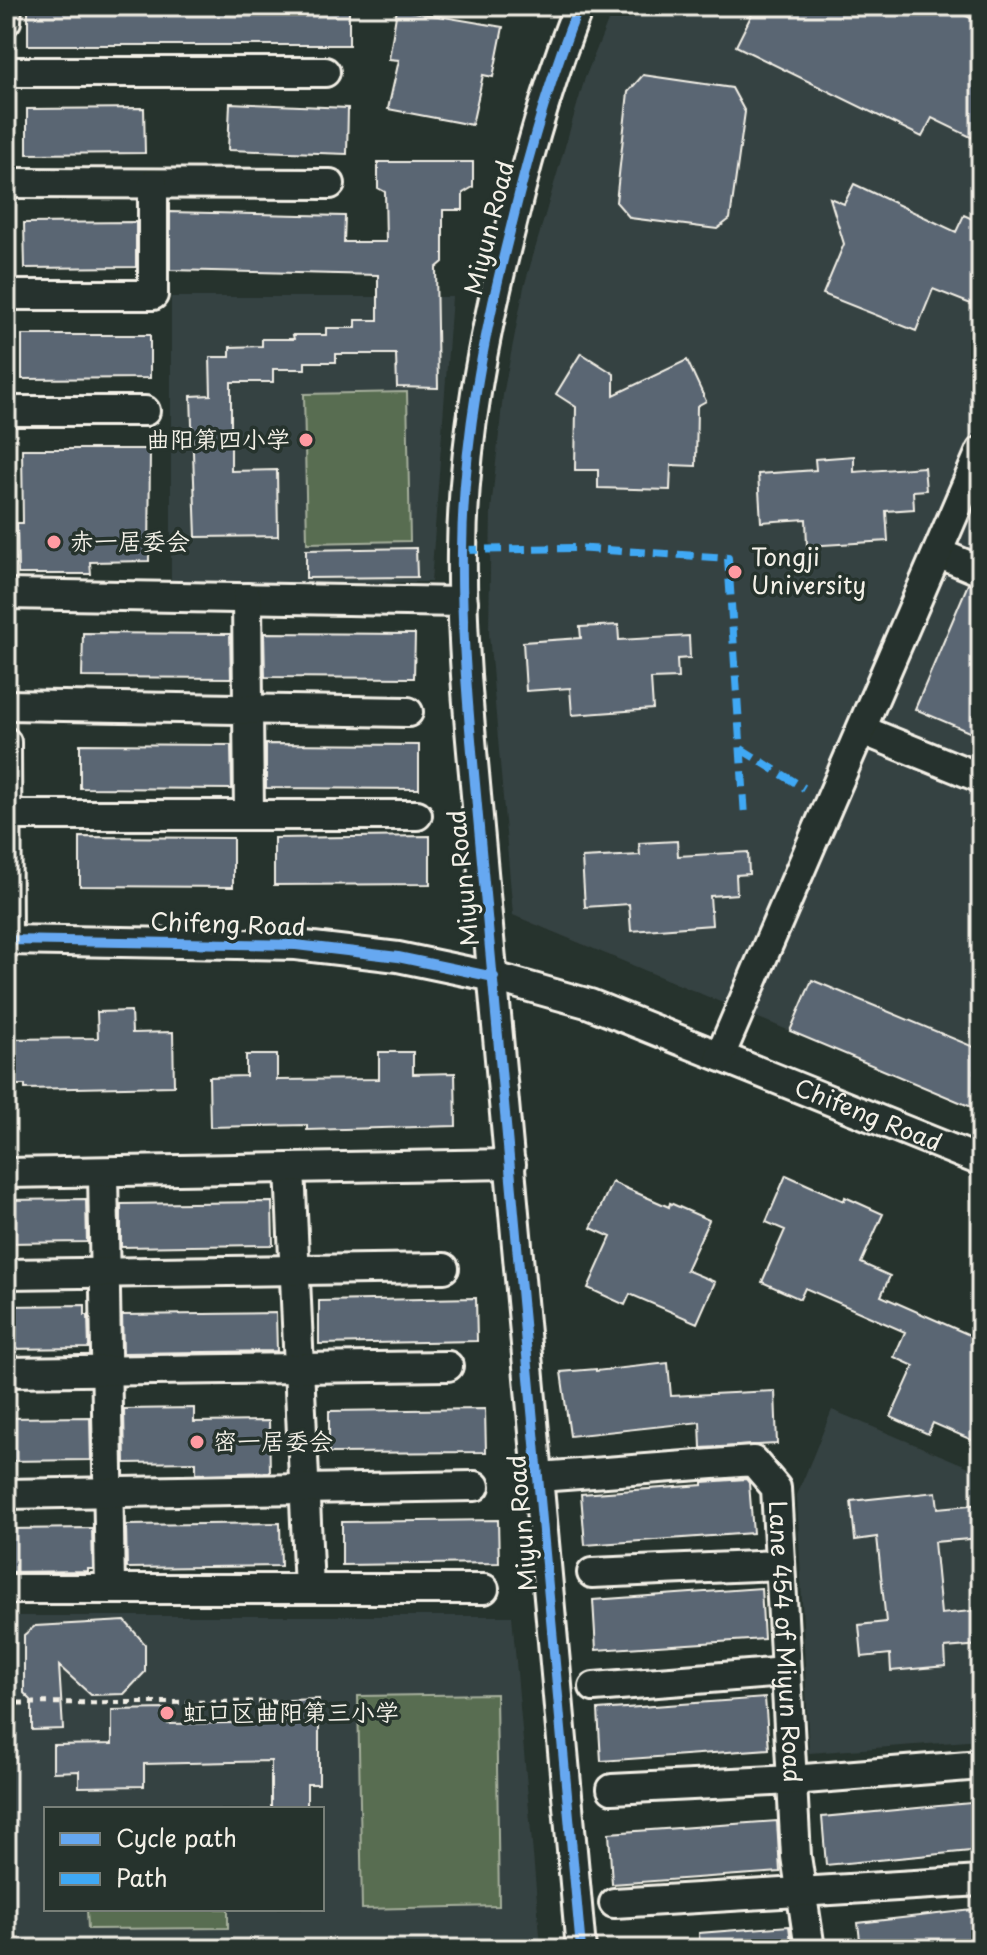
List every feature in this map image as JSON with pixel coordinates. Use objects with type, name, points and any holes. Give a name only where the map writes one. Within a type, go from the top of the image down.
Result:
[{"type":"street","points":[[6,21],[7,6]]},
{"type":"street","name":"Miyun Road","points":[[579,6],[520,189],[487,327],[479,370],[465,499],[463,602],[469,722],[581,1949]]},
{"type":"street","points":[[6,72],[325,72]]},
{"type":"street","points":[[6,183],[330,184]]},
{"type":"street","points":[[6,295],[153,295],[153,184]]},
{"type":"street","points":[[6,411],[145,411]]},
{"type":"street","points":[[720,1056],[981,451]]},
{"type":"street","points":[[938,553],[981,571]]},
{"type":"street","points":[[6,594],[463,602]]},
{"type":"street","points":[[247,598],[249,815]]},
{"type":"street","points":[[6,705],[408,712]]},
{"type":"street","points":[[862,730],[981,778]]},
{"type":"street","points":[[6,742],[7,940]]},
{"type":"street","points":[[7,815],[417,815]]},
{"type":"street","name":"Chifeng Road","points":[[7,940],[296,945],[398,957],[494,977],[590,1004],[981,1161]]},
{"type":"street","points":[[6,1173],[511,1164]]},
{"type":"street","points":[[290,1168],[309,1589]]},
{"type":"street","points":[[103,1172],[110,1589]]},
{"type":"street","points":[[6,1274],[444,1268]]},
{"type":"street","points":[[6,1372],[448,1366]]},
{"type":"street","name":"Lane 454 of Miyun Road","points":[[539,1477],[753,1461],[776,1488],[796,1856],[810,1949]]},
{"type":"street","points":[[6,1494],[475,1486]]},
{"type":"street","points":[[592,1573],[779,1565]]},
{"type":"street","points":[[6,1589],[484,1589]]},
{"type":"street","points":[[594,1687],[785,1672]]},
{"type":"street","points":[[612,1789],[792,1780],[981,1765]]},
{"type":"street","points":[[614,1903],[981,1881]]},
{"type":"path","points":[[6,1703],[276,1702]]},
{"type":"shaded area","name":"Tongji University","points":[[614,6],[981,6],[981,1111],[513,915],[489,633],[491,511],[503,395],[524,287],[585,78]]},
{"type":"shaded area","name":"曲阳第四小学","points":[[171,297],[452,297],[431,582],[171,584]]},
{"type":"shaded area","points":[[832,1410],[981,1472],[981,1740],[809,1753],[797,1495]]},
{"type":"shaded area","points":[[6,1616],[512,1616],[541,1946],[521,1946],[521,1949],[6,1949]]},
{"type":"green space","points":[[407,392],[410,541],[307,543],[304,394]]},
{"type":"green space","points":[[496,1694],[499,1906],[362,1909],[358,1696]]},
{"type":"green space","points":[[87,1911],[228,1911],[228,1928],[88,1929]]},
{"type":"building","points":[[28,6],[349,6],[349,45],[28,45]]},
{"type":"building","points":[[756,6],[946,6],[981,23],[981,142],[932,118],[922,137],[736,46]]},
{"type":"building","points":[[397,9],[503,27],[493,77],[483,75],[472,125],[388,109],[399,60],[389,59]]},
{"type":"building","points":[[643,75],[732,88],[745,112],[730,219],[717,229],[630,218],[616,202],[628,92]]},
{"type":"building","points":[[230,103],[348,108],[347,154],[228,150]]},
{"type":"building","points":[[144,108],[145,153],[27,154],[27,109]]},
{"type":"building","points":[[378,162],[473,162],[473,187],[463,193],[463,210],[443,210],[443,262],[436,268],[438,388],[397,387],[396,354],[336,354],[336,362],[305,362],[305,369],[273,369],[273,382],[231,382],[231,471],[277,470],[278,536],[196,537],[191,396],[211,395],[210,357],[230,357],[230,347],[262,346],[262,339],[326,335],[326,328],[356,328],[356,320],[378,320],[378,275],[170,270],[170,212],[345,216],[344,242],[386,242],[385,192],[378,188]]},
{"type":"building","points":[[854,184],[956,232],[964,215],[981,223],[981,308],[933,289],[916,331],[823,294],[844,244],[830,198],[844,204]]},
{"type":"building","points":[[136,222],[136,267],[25,268],[24,223]]},
{"type":"building","points":[[22,335],[150,335],[150,378],[22,379]]},
{"type":"building","points":[[581,353],[614,374],[614,395],[687,360],[706,401],[697,406],[696,466],[671,465],[670,490],[598,488],[598,470],[575,470],[576,407],[556,394]]},
{"type":"building","points":[[22,449],[150,449],[149,561],[90,562],[91,574],[18,574],[17,523],[23,523]]},
{"type":"building","points":[[854,456],[854,472],[924,467],[926,490],[913,491],[914,509],[886,511],[888,541],[807,546],[806,519],[761,522],[758,474],[816,470],[815,459]]},
{"type":"building","points":[[416,548],[417,577],[306,578],[306,550]]},
{"type":"building","points":[[968,584],[981,588],[981,737],[915,709]]},
{"type":"building","points":[[618,625],[619,640],[689,636],[690,658],[677,659],[678,678],[651,679],[653,709],[572,715],[570,688],[526,691],[523,642],[581,638],[580,627]]},
{"type":"building","points":[[83,633],[230,634],[231,678],[82,677]]},
{"type":"building","points":[[264,633],[415,634],[414,678],[265,677]]},
{"type":"building","points":[[80,744],[231,745],[232,789],[80,788]]},
{"type":"building","points":[[266,744],[419,745],[419,789],[266,788]]},
{"type":"building","points":[[430,836],[430,884],[274,885],[274,838]]},
{"type":"building","points":[[80,837],[233,838],[233,887],[80,886]]},
{"type":"building","points":[[677,841],[678,856],[748,852],[749,874],[736,875],[737,894],[710,896],[712,925],[631,931],[629,904],[585,907],[582,858],[640,855],[639,843]]},
{"type":"building","points":[[812,980],[981,1050],[974,1073],[981,1075],[981,1111],[790,1031]]},
{"type":"building","points":[[131,1011],[132,1033],[173,1032],[174,1086],[25,1089],[25,1085],[6,1085],[6,1039],[98,1038],[97,1012]]},
{"type":"building","points":[[379,1052],[413,1052],[413,1074],[455,1073],[456,1126],[307,1130],[307,1125],[210,1127],[209,1077],[246,1076],[246,1055],[277,1055],[277,1080],[379,1079]]},
{"type":"building","points":[[786,1175],[844,1201],[845,1197],[883,1214],[861,1263],[890,1276],[881,1296],[981,1340],[981,1444],[933,1423],[928,1434],[891,1417],[914,1366],[894,1357],[905,1332],[805,1288],[800,1299],[762,1282],[785,1230],[766,1222]]},
{"type":"building","points":[[612,1182],[669,1207],[670,1203],[709,1220],[686,1270],[715,1282],[697,1323],[630,1294],[625,1305],[588,1288],[611,1237],[591,1228]]},
{"type":"building","points":[[86,1199],[87,1242],[6,1243],[6,1200]]},
{"type":"building","points":[[272,1202],[273,1245],[121,1247],[121,1204]]},
{"type":"building","points":[[476,1298],[477,1341],[319,1344],[319,1301]]},
{"type":"building","points":[[85,1305],[89,1348],[6,1349],[6,1306]]},
{"type":"building","points":[[276,1313],[277,1351],[123,1353],[122,1315]]},
{"type":"building","points":[[668,1363],[671,1396],[775,1391],[777,1444],[701,1448],[700,1422],[570,1436],[561,1372]]},
{"type":"building","name":"密一居委会","points":[[194,1408],[194,1422],[269,1421],[270,1472],[196,1474],[196,1462],[125,1463],[124,1409]]},
{"type":"building","points":[[485,1409],[486,1452],[329,1453],[329,1411]]},
{"type":"building","points":[[90,1417],[91,1460],[6,1461],[6,1418]]},
{"type":"building","points":[[746,1479],[749,1483],[753,1533],[585,1545],[581,1494]]},
{"type":"building","points":[[936,1492],[938,1508],[981,1504],[981,1538],[934,1542],[941,1614],[981,1610],[981,1645],[945,1648],[946,1666],[891,1671],[890,1654],[862,1657],[859,1625],[886,1622],[877,1537],[855,1540],[851,1501]]},
{"type":"building","points":[[498,1520],[499,1563],[342,1565],[342,1522]]},
{"type":"building","points":[[280,1523],[281,1566],[127,1568],[126,1525]]},
{"type":"building","points":[[92,1528],[93,1569],[6,1572],[6,1529]]},
{"type":"building","points":[[761,1588],[764,1639],[596,1650],[593,1600]]},
{"type":"building","points":[[125,1621],[145,1644],[145,1672],[124,1694],[91,1695],[59,1666],[63,1729],[32,1730],[32,1701],[24,1693],[24,1635],[35,1626]]},
{"type":"building","points":[[765,1698],[769,1749],[601,1761],[598,1710]]},
{"type":"building","points":[[319,1699],[319,1784],[307,1784],[307,1807],[271,1807],[271,1761],[144,1764],[144,1786],[79,1787],[79,1771],[53,1772],[53,1745],[112,1744],[112,1710],[167,1709],[168,1724],[289,1722],[289,1700]]},
{"type":"building","points":[[981,1802],[981,1850],[826,1865],[822,1817]]},
{"type":"building","points":[[777,1821],[780,1872],[612,1884],[609,1833]]},
{"type":"building","points":[[981,1909],[981,1949],[861,1949],[858,1923]]},
{"type":"building","points":[[789,1926],[792,1949],[700,1949],[699,1933]]},
{"type":"marked path","points":[[462,550],[576,548],[728,558],[745,817]]},
{"type":"marked path","points":[[741,749],[804,788]]},
{"type":"cycle path","points":[[579,6],[533,143],[492,307],[466,469],[462,576],[470,726],[581,1949]]},
{"type":"cycle path","points":[[6,940],[296,945],[398,957],[494,977]]},
{"type":"place","name":"曲阳第四小学","points":[[306,440]]},
{"type":"place","name":"赤一居委会","points":[[54,542]]},
{"type":"place","name":"Tongji University","points":[[735,572]]},
{"type":"place","name":"密一居委会","points":[[197,1442]]},
{"type":"place","name":"虹口区曲阳第三小学","points":[[167,1713]]}]
